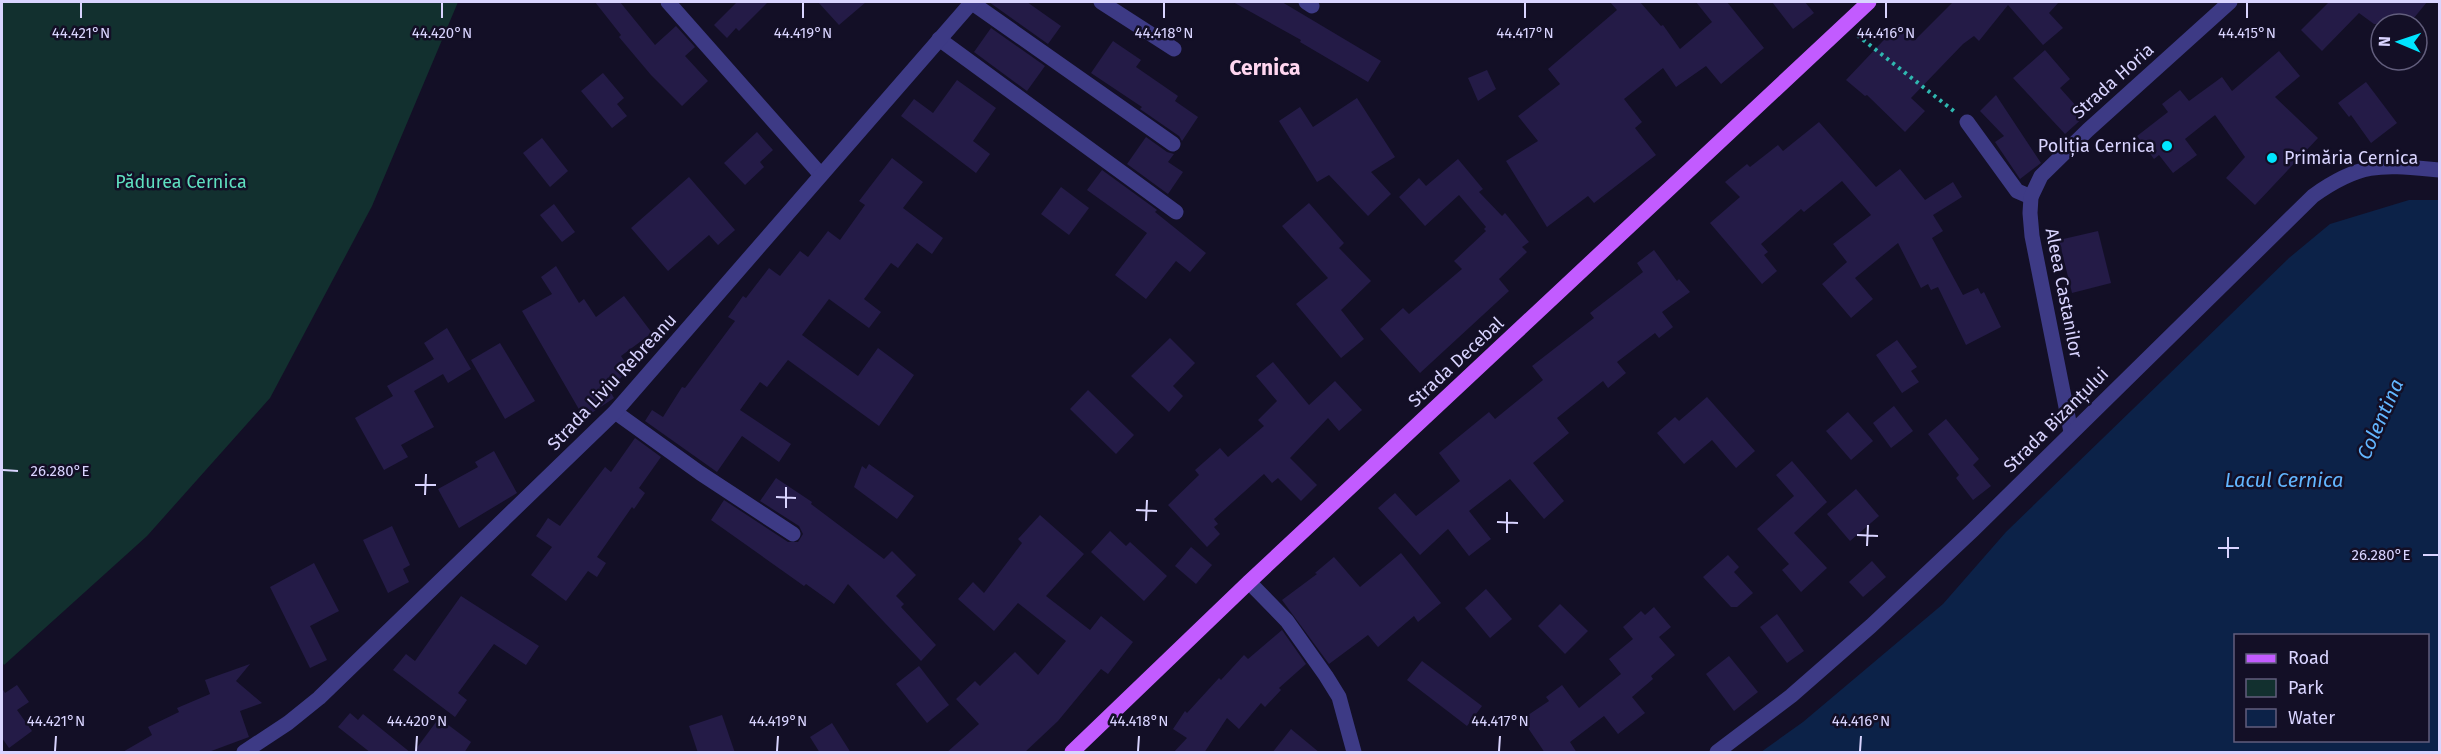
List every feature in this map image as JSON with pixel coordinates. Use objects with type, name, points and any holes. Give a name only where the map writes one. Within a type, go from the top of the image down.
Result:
[{"type":"main road","name":"Strada Decebal","points":[[1072,753],[1249,582],[1869,2]]},
{"type":"street","points":[[668,2],[821,175]]},
{"type":"street","points":[[971,2],[1173,144]]},
{"type":"street","name":"Strada Liviu Rebreanu","points":[[244,753],[288,723],[319,698],[615,412],[971,2]]},
{"type":"street","points":[[1101,2],[1174,49]]},
{"type":"street","name":"Strada Horia","points":[[2031,197],[2041,176],[2088,130],[2230,2]]},
{"type":"street","points":[[939,39],[1176,212]]},
{"type":"street","points":[[1967,122],[2017,191],[2031,197]]},
{"type":"street","name":"Strada Bizanțului","points":[[1717,753],[1791,696],[1871,626],[1973,530],[2313,196],[2351,172],[2376,166],[2439,170]]},
{"type":"street","name":"Aleea Castanilor","points":[[2031,197],[2032,236],[2071,432]]},
{"type":"street","points":[[615,412],[700,473],[793,534]]},
{"type":"street","points":[[1249,582],[1287,621],[1326,675],[1338,697],[1354,753]]},
{"type":"path","points":[[1843,25],[1917,80],[1967,122]]},
{"type":"green space","name":"Pădurea Cernica","points":[[2,2],[458,2],[372,206],[270,398],[147,536],[4,665],[2,662]]},
{"type":"water","name":"Lacul Cernica","points":[[2409,200],[2439,200],[2439,752],[1761,752],[1803,722],[1943,604],[2006,532],[2289,258],[2330,224]]},
{"type":"building","points":[[595,2],[620,2],[655,45],[676,26],[695,47],[685,56],[708,81],[682,106],[651,75],[619,37],[621,35]]},
{"type":"building","points":[[737,2],[768,2],[739,31],[736,28],[727,38],[714,25]]},
{"type":"building","points":[[818,2],[866,2],[839,25]]},
{"type":"building","points":[[989,2],[1027,2],[1061,26],[1048,44]]},
{"type":"building","points":[[1233,2],[1282,2],[1381,61],[1368,82],[1300,42],[1301,40]]},
{"type":"building","points":[[1610,2],[1640,2],[1661,26],[1663,25],[1680,49],[1712,22],[1696,2],[1727,2],[1764,48],[1721,84],[1706,66],[1676,87],[1663,68],[1624,99],[1642,122],[1635,128],[1656,155],[1594,203],[1588,196],[1547,227],[1506,161],[1538,141],[1518,116],[1560,84],[1548,69],[1617,10]]},
{"type":"building","points":[[1772,2],[1805,2],[1814,13],[1793,29]]},
{"type":"building","points":[[1953,2],[2059,2],[2049,13],[2063,28],[2043,45],[2008,5],[1979,41],[1974,36],[1963,44],[1911,98],[1925,111],[1905,132],[1867,95],[1865,96],[1846,80],[1899,24],[1915,40]]},
{"type":"building","points":[[2329,2],[2427,2],[2419,12],[2369,12],[2369,20],[2359,13],[2322,51],[2301,30]]},
{"type":"building","points":[[991,28],[1045,66],[1027,91],[974,52]]},
{"type":"building","points":[[1113,41],[1141,60],[1136,67],[1178,96],[1175,101],[1198,117],[1182,141],[1179,136],[1140,109],[1142,107],[1091,73]]},
{"type":"building","points":[[2045,50],[2070,79],[2060,88],[2085,116],[2065,134],[2013,78]]},
{"type":"building","points":[[2279,51],[2300,76],[2275,97],[2318,138],[2255,205],[2226,178],[2245,157],[2215,115],[2185,139],[2197,155],[2173,173],[2159,155],[2154,159],[2137,136],[2168,112],[2162,104],[2180,90],[2189,101],[2222,77],[2232,91]]},
{"type":"building","points":[[1487,70],[1496,89],[1478,101],[1468,78]]},
{"type":"building","points":[[603,73],[624,98],[617,104],[627,116],[612,128],[581,91]]},
{"type":"building","points":[[957,80],[996,108],[973,141],[990,154],[976,173],[901,116],[914,99],[933,113]]},
{"type":"building","points":[[2366,82],[2397,123],[2371,143],[2351,115],[2349,117],[2338,103]]},
{"type":"building","points":[[1996,95],[2041,163],[2020,179],[1995,142],[2004,136],[1980,111]]},
{"type":"building","points":[[1357,98],[1395,157],[1371,172],[1391,194],[1368,216],[1329,175],[1317,182],[1279,121],[1300,107],[1313,127]]},
{"type":"building","points":[[1819,122],[1876,187],[1900,169],[1925,200],[1953,182],[1962,197],[1933,215],[1943,231],[1932,238],[1963,295],[1978,288],[1981,294],[1984,292],[2001,327],[1966,345],[1938,287],[1931,290],[1928,284],[1921,288],[1898,243],[1855,278],[1873,299],[1851,318],[1822,284],[1847,262],[1833,244],[1871,215],[1842,181],[1804,212],[1801,209],[1761,244],[1768,252],[1764,255],[1777,271],[1762,284],[1710,223],[1740,197],[1725,182],[1747,164],[1750,167],[1778,145],[1783,151]]},
{"type":"building","points":[[757,132],[773,150],[760,162],[764,167],[745,185],[724,163]]},
{"type":"building","points":[[1146,137],[1167,152],[1174,154],[1168,162],[1183,172],[1168,194],[1127,164]]},
{"type":"building","points":[[542,138],[568,171],[550,187],[523,153]]},
{"type":"building","points":[[892,158],[923,182],[903,208],[943,238],[932,254],[917,243],[898,268],[891,263],[864,299],[881,312],[869,328],[829,299],[802,335],[858,376],[878,348],[914,375],[879,426],[788,360],[767,387],[760,382],[740,410],[791,444],[779,462],[742,436],[717,472],[645,421],[652,410],[663,417],[682,387],[685,388],[735,321],[728,317],[743,296],[746,298],[769,268],[780,276],[800,251],[808,257],[828,231],[840,240],[865,205],[859,201]]},
{"type":"building","points":[[1458,159],[1483,189],[1479,192],[1502,216],[1505,213],[1529,242],[1522,247],[1527,252],[1499,279],[1509,291],[1420,373],[1380,329],[1403,308],[1409,314],[1462,269],[1454,261],[1486,231],[1484,229],[1486,227],[1459,195],[1425,226],[1399,197],[1419,178],[1426,186]]},
{"type":"building","points":[[1102,170],[1157,210],[1155,212],[1206,253],[1190,272],[1176,261],[1146,299],[1115,275],[1147,233],[1087,190]]},
{"type":"building","points":[[689,177],[735,230],[718,245],[709,235],[668,271],[631,228]]},
{"type":"building","points":[[1061,187],[1089,208],[1069,235],[1041,214]]},
{"type":"building","points":[[1309,203],[1344,243],[1339,248],[1371,281],[1341,310],[1364,339],[1341,358],[1296,304],[1328,278],[1282,226]]},
{"type":"building","points":[[554,204],[575,232],[562,242],[540,215]]},
{"type":"building","points":[[2098,231],[2111,283],[2072,293],[2059,240]]},
{"type":"building","points":[[1654,250],[1677,281],[1679,279],[1690,292],[1662,312],[1673,327],[1659,338],[1655,333],[1617,362],[1626,373],[1608,388],[1603,381],[1557,418],[1569,433],[1533,463],[1564,501],[1544,519],[1510,479],[1469,511],[1491,539],[1469,556],[1448,529],[1420,555],[1378,508],[1395,493],[1416,516],[1460,481],[1439,453],[1489,412],[1495,419],[1543,380],[1532,366],[1594,318],[1590,313],[1643,272],[1637,263]]},
{"type":"building","points":[[556,266],[579,303],[584,299],[596,317],[624,296],[652,333],[621,356],[629,368],[610,391],[614,398],[584,418],[522,311],[552,294],[541,277]]},
{"type":"building","points":[[447,328],[471,369],[448,383],[443,374],[414,391],[434,427],[401,445],[408,457],[384,470],[355,418],[393,396],[387,386],[434,359],[424,343]]},
{"type":"building","points":[[1170,338],[1195,363],[1173,386],[1183,396],[1169,412],[1131,376]]},
{"type":"building","points":[[1897,340],[1917,367],[1911,371],[1919,382],[1902,393],[1876,355]]},
{"type":"building","points":[[500,343],[535,401],[505,419],[471,360]]},
{"type":"building","points":[[1273,362],[1309,405],[1335,381],[1362,410],[1339,431],[1328,418],[1290,458],[1317,485],[1301,501],[1278,478],[1272,483],[1264,474],[1214,519],[1218,524],[1214,527],[1220,534],[1207,547],[1168,505],[1199,475],[1195,470],[1220,448],[1228,457],[1264,426],[1258,420],[1277,401],[1256,376]]},
{"type":"building","points":[[1088,390],[1134,435],[1116,454],[1070,409]]},
{"type":"building","points":[[1707,397],[1755,451],[1736,468],[1712,440],[1684,464],[1657,433],[1675,417],[1679,421]]},
{"type":"building","points":[[1894,406],[1913,431],[1891,448],[1873,423]]},
{"type":"building","points":[[1848,412],[1873,441],[1851,460],[1826,431]]},
{"type":"building","points":[[1946,419],[1979,459],[1973,465],[1991,486],[1973,500],[1956,478],[1959,475],[1928,434]]},
{"type":"building","points":[[635,438],[661,457],[639,488],[645,493],[634,509],[632,507],[597,557],[606,563],[597,577],[588,571],[566,601],[531,575],[552,547],[536,536],[548,518],[560,526],[605,467],[611,472]]},
{"type":"building","points":[[494,451],[517,493],[459,528],[438,489],[478,467],[475,462]]},
{"type":"building","points":[[1792,461],[1827,502],[1794,533],[1827,568],[1801,592],[1782,570],[1789,564],[1757,529],[1794,496],[1776,475]]},
{"type":"building","points":[[869,464],[914,496],[897,519],[854,487],[862,466],[866,469]]},
{"type":"building","points":[[776,478],[812,502],[811,504],[884,559],[892,551],[916,575],[896,596],[904,604],[901,607],[936,645],[921,661],[848,584],[834,604],[806,584],[804,586],[711,520],[724,500],[788,542],[798,542],[803,534],[799,526],[760,501]]},
{"type":"building","points":[[1856,489],[1879,516],[1850,541],[1827,514]]},
{"type":"building","points":[[1040,515],[1084,554],[1046,596],[1090,630],[1101,616],[1133,642],[1108,674],[1101,669],[1058,721],[1024,753],[946,753],[979,724],[956,699],[975,681],[980,686],[1015,652],[1038,675],[1066,641],[1018,603],[994,631],[958,599],[973,582],[984,593],[1022,543],[1018,539]]},
{"type":"building","points":[[392,526],[410,565],[403,569],[409,582],[388,593],[363,540]]},
{"type":"building","points":[[1110,531],[1126,546],[1130,542],[1167,576],[1144,601],[1091,552]]},
{"type":"building","points":[[1191,547],[1212,565],[1196,584],[1175,566]]},
{"type":"building","points":[[1401,553],[1441,603],[1418,622],[1414,616],[1378,647],[1368,635],[1329,664],[1282,600],[1317,574],[1315,573],[1334,557],[1360,587]]},
{"type":"building","points":[[1728,555],[1739,567],[1734,572],[1753,593],[1737,607],[1731,607],[1703,577]]},
{"type":"building","points":[[1872,561],[1886,577],[1863,597],[1849,582]]},
{"type":"building","points":[[314,563],[339,611],[310,626],[327,660],[310,668],[270,587]]},
{"type":"building","points":[[1486,589],[1512,619],[1490,638],[1465,608]]},
{"type":"building","points":[[461,596],[539,646],[526,665],[494,644],[458,693],[467,700],[455,717],[393,670],[406,654],[415,661]]},
{"type":"building","points":[[1560,604],[1588,631],[1565,654],[1538,626]]},
{"type":"building","points":[[1654,607],[1671,627],[1659,637],[1675,655],[1632,697],[1645,713],[1618,734],[1604,716],[1570,742],[1577,753],[1545,753],[1522,719],[1549,701],[1546,697],[1562,685],[1579,708],[1621,674],[1609,659],[1633,639],[1623,627],[1641,611],[1645,615]]},
{"type":"building","points":[[1777,614],[1804,651],[1787,663],[1760,627]]},
{"type":"building","points":[[1282,630],[1306,664],[1279,688],[1281,690],[1265,707],[1261,703],[1239,729],[1227,718],[1204,753],[1173,753],[1187,738],[1173,729],[1185,711],[1187,713],[1244,655],[1248,659]]},
{"type":"building","points":[[1729,656],[1758,692],[1734,711],[1706,674]]},
{"type":"building","points":[[1422,661],[1482,706],[1467,726],[1407,680]]},
{"type":"building","points":[[250,664],[236,681],[262,703],[240,711],[249,737],[206,753],[121,753],[152,735],[148,727],[179,712],[177,708],[210,694],[205,680]]},
{"type":"building","points":[[919,666],[949,705],[927,723],[896,684]]},
{"type":"building","points":[[17,685],[29,702],[17,710],[32,731],[9,748],[2,738],[2,688],[5,693]]},
{"type":"building","points":[[350,713],[358,720],[363,714],[411,753],[371,753],[338,727]]},
{"type":"building","points":[[722,715],[735,753],[698,753],[689,726]]},
{"type":"building","points":[[439,718],[471,742],[464,753],[413,753]]},
{"type":"building","points":[[832,723],[851,753],[820,753],[810,737]]},
{"type":"building","points":[[1291,729],[1320,753],[1272,753]]},
{"type":"place","name":"Poliția Cernica","points":[[2167,146]]},
{"type":"place","name":"Primăria Cernica","points":[[2272,158]]},
{"type":"district","name":"Cernica","points":[[1265,68]]},
{"type":"water label","name":"Colentina","points":[[2380,419]]}]
